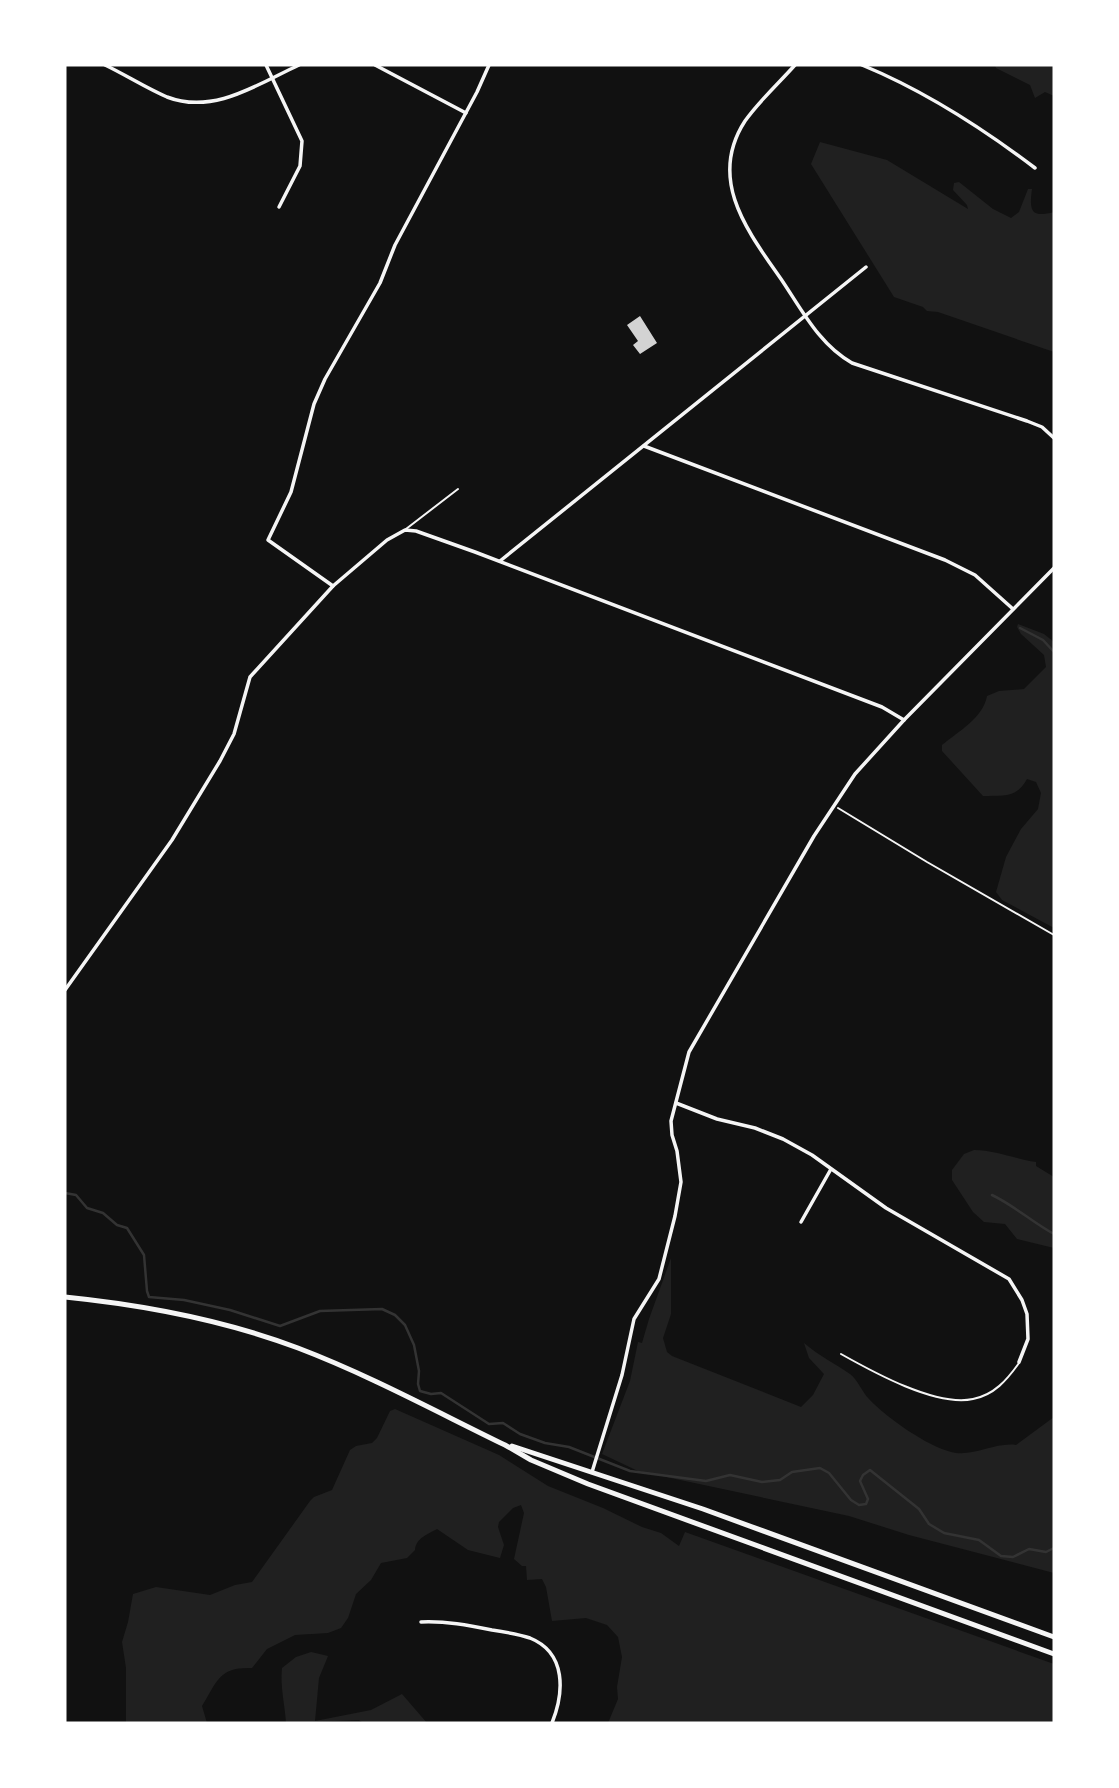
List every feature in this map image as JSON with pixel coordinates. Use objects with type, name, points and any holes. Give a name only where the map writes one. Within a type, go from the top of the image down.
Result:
[{"type":"highway","points":[[65,1297],[149,1309],[243,1329],[331,1362],[531,1460],[588,1484],[1054,1654]]},
{"type":"highway","points":[[505,1445],[703,1509],[1054,1637]]},
{"type":"highway","points":[[588,1484],[592,1472]]},
{"type":"street","points":[[105,65],[170,98],[194,103],[224,99],[299,65]]},
{"type":"street","points":[[266,65],[299,132],[303,149],[300,166],[279,207]]},
{"type":"street","points":[[375,65],[467,113]]},
{"type":"street","points":[[333,586],[268,540],[291,492],[314,404],[325,379],[380,283],[396,245],[467,113],[489,65]]},
{"type":"street","points":[[795,65],[741,129],[733,153],[730,179],[733,202],[746,227],[804,316],[828,346],[852,363],[1027,421],[1042,427],[1054,438]]},
{"type":"street","points":[[862,65],[917,89],[965,118],[1035,167]]},
{"type":"street","points":[[500,561],[866,267]]},
{"type":"street","points":[[644,446],[945,560],[975,575],[1014,610]]},
{"type":"street","points":[[65,990],[172,841],[220,761],[234,734],[250,677],[333,586],[387,540],[405,530],[416,531],[500,561],[882,707],[904,720]]},
{"type":"street","points":[[592,1472],[622,1375],[634,1319],[654,1288],[662,1268],[680,1193],[680,1171],[671,1135],[671,1121],[690,1052],[814,836],[855,774],[904,720],[1054,568]]},
{"type":"street","points":[[676,1103],[783,1139],[886,1208],[1009,1279],[1023,1300],[1027,1314],[1028,1339],[1019,1362]]},
{"type":"street","points":[[801,1222],[831,1169]]},
{"type":"street","points":[[421,1622],[461,1624],[517,1634],[541,1644],[557,1666],[561,1682],[562,1693],[552,1723]]},
{"type":"lane","points":[[405,530],[458,489]]},
{"type":"lane","points":[[841,1354],[877,1375],[920,1391],[965,1400],[975,1399],[997,1388],[1019,1362]]},
{"type":"path","points":[[835,806],[1054,935]]},
{"type":"shaded area","points":[[995,65],[1054,65],[1054,96],[1045,92],[1035,98],[1030,85],[996,68]]},
{"type":"shaded area","points":[[820,142],[887,160],[968,209],[953,190],[954,183],[959,182],[993,209],[1011,218],[1019,212],[1028,189],[1032,189],[1033,211],[1040,214],[1054,212],[1054,352],[938,312],[927,311],[923,307],[894,297],[811,164]]},
{"type":"shaded area","points":[[1018,624],[1044,634],[1054,642],[1054,928],[1002,900],[996,892],[1006,857],[1021,829],[1038,809],[1041,793],[1036,782],[1027,779],[1014,793],[983,796],[942,751],[942,745],[981,711],[987,696],[999,691],[1024,689],[1046,667],[1044,655],[1021,634]]},
{"type":"shaded area","points":[[974,1150],[1036,1162],[1036,1166],[1054,1177],[1054,1248],[1017,1239],[1005,1224],[984,1222],[973,1212],[952,1180],[952,1170],[964,1154]]},
{"type":"shaded area","points":[[671,1258],[671,1314],[663,1338],[667,1352],[672,1356],[801,1407],[813,1395],[824,1374],[809,1358],[804,1343],[850,1374],[869,1399],[897,1423],[919,1438],[951,1452],[967,1453],[1016,1445],[1054,1417],[1054,1573],[909,1535],[849,1516],[638,1471],[602,1454],[630,1381],[638,1342],[642,1343]]},
{"type":"shaded area","points":[[395,1409],[499,1455],[548,1486],[661,1533],[679,1546],[685,1532],[1054,1664],[1054,1723],[608,1723],[618,1699],[617,1687],[622,1657],[618,1637],[607,1625],[586,1618],[552,1621],[542,1579],[527,1580],[526,1566],[514,1559],[524,1513],[521,1505],[513,1508],[499,1522],[504,1545],[500,1558],[468,1550],[437,1529],[420,1539],[407,1558],[381,1563],[371,1580],[356,1594],[348,1618],[341,1628],[328,1633],[295,1635],[267,1649],[252,1668],[233,1670],[221,1677],[202,1706],[207,1723],[126,1723],[126,1668],[122,1642],[133,1594],[156,1587],[210,1595],[235,1585],[252,1582],[310,1501],[332,1490],[350,1450],[372,1443],[390,1411]]},
{"type":"shaded area","points":[[311,1652],[328,1656],[319,1678],[315,1721],[371,1710],[402,1694],[427,1723],[363,1723],[359,1720],[286,1723],[282,1668],[296,1657]]},
{"type":"building","points":[[640,316],[657,343],[640,354],[633,345],[638,341],[627,325]]},
{"type":"waterway","points":[[1020,628],[1043,640],[1054,652]]},
{"type":"waterway","points":[[65,1193],[76,1195],[87,1208],[103,1213],[117,1225],[127,1228],[144,1255],[149,1297],[184,1300],[230,1310],[280,1326],[320,1311],[382,1309],[395,1315],[405,1325],[414,1345],[420,1391],[441,1393],[489,1424],[503,1423],[520,1434],[545,1443],[569,1447],[630,1471],[706,1481],[730,1475],[762,1482],[780,1480],[792,1472],[820,1468],[829,1473],[851,1500],[859,1505],[866,1504],[868,1499],[860,1481],[870,1470],[919,1509],[929,1524],[944,1533],[979,1540],[1001,1556],[1013,1557],[1029,1549],[1046,1552],[1054,1548]]},
{"type":"waterway","points":[[992,1195],[1054,1234]]}]
